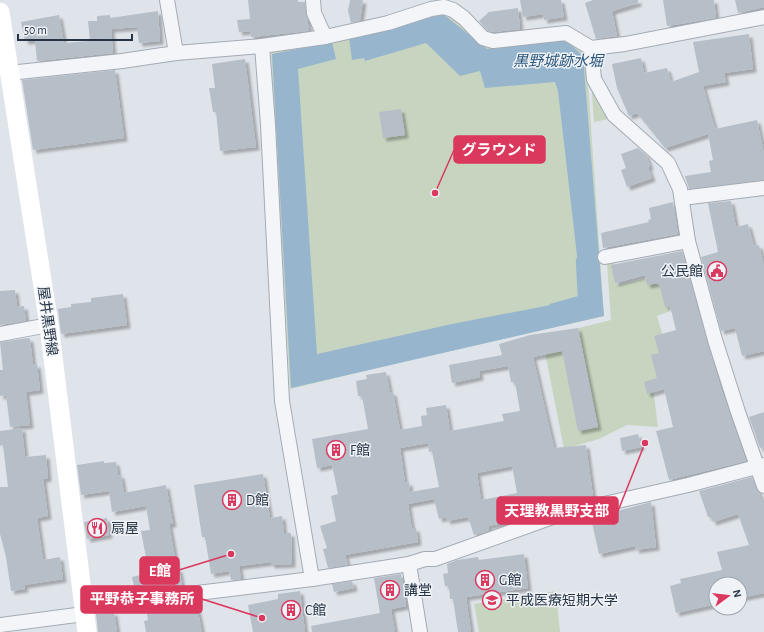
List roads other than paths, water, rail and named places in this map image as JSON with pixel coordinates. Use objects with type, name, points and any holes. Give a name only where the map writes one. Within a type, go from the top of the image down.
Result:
[{"type":"main road","name":"屋井黒野線","points":[[0,12],[3,47],[9,73],[49,325],[85,617]]},
{"type":"street","points":[[167,0],[176,53]]},
{"type":"street","points":[[313,0],[314,13],[325,37]]},
{"type":"street","points":[[9,73],[122,61],[176,53],[262,46],[325,37],[388,23],[430,4],[453,10],[464,18],[483,38],[493,41],[566,33],[591,48],[625,44],[764,17]]},
{"type":"street","points":[[262,46],[268,125],[282,401],[312,579]]},
{"type":"street","points":[[591,48],[594,79],[614,115],[668,163],[682,198],[688,241],[718,347],[760,466],[764,486]]},
{"type":"street","points":[[682,198],[764,188]]},
{"type":"street","points":[[605,257],[688,241]]},
{"type":"street","points":[[0,334],[49,325]]},
{"type":"street","points":[[0,625],[85,617],[409,564],[425,558],[435,559],[564,513],[760,466]]},
{"type":"street","points":[[409,564],[420,632]]},
{"type":"water","name":"黒野城跡水堀","points":[[443,14],[487,49],[565,39],[583,56],[604,316],[291,388],[272,54],[332,42],[336,59],[298,69],[317,354],[452,324],[582,299],[558,91],[555,82],[485,88],[480,71],[460,76],[426,43],[365,61],[364,58],[352,60],[349,38]]},
{"type":"waterway","points":[[551,306],[580,298],[578,260]]},
{"type":"place","name":"グラウンド","points":[[435,193]]},
{"type":"place","name":"公民館","points":[[717,271]]},
{"type":"place","name":"天理教黒野支部","points":[[645,443]]},
{"type":"place","name":"F館","points":[[336,450]]},
{"type":"place","name":"D館","points":[[232,500]]},
{"type":"place","name":"扇屋","points":[[97,528]]},
{"type":"place","name":"E館","points":[[231,554]]},
{"type":"place","name":"G館","points":[[485,580]]},
{"type":"place","name":"講堂","points":[[390,590]]},
{"type":"place","name":"平成医療短期大学","points":[[492,600]]},
{"type":"place","name":"C館","points":[[291,610]]},
{"type":"place","name":"平野恭子事務所","points":[[262,618]]}]
